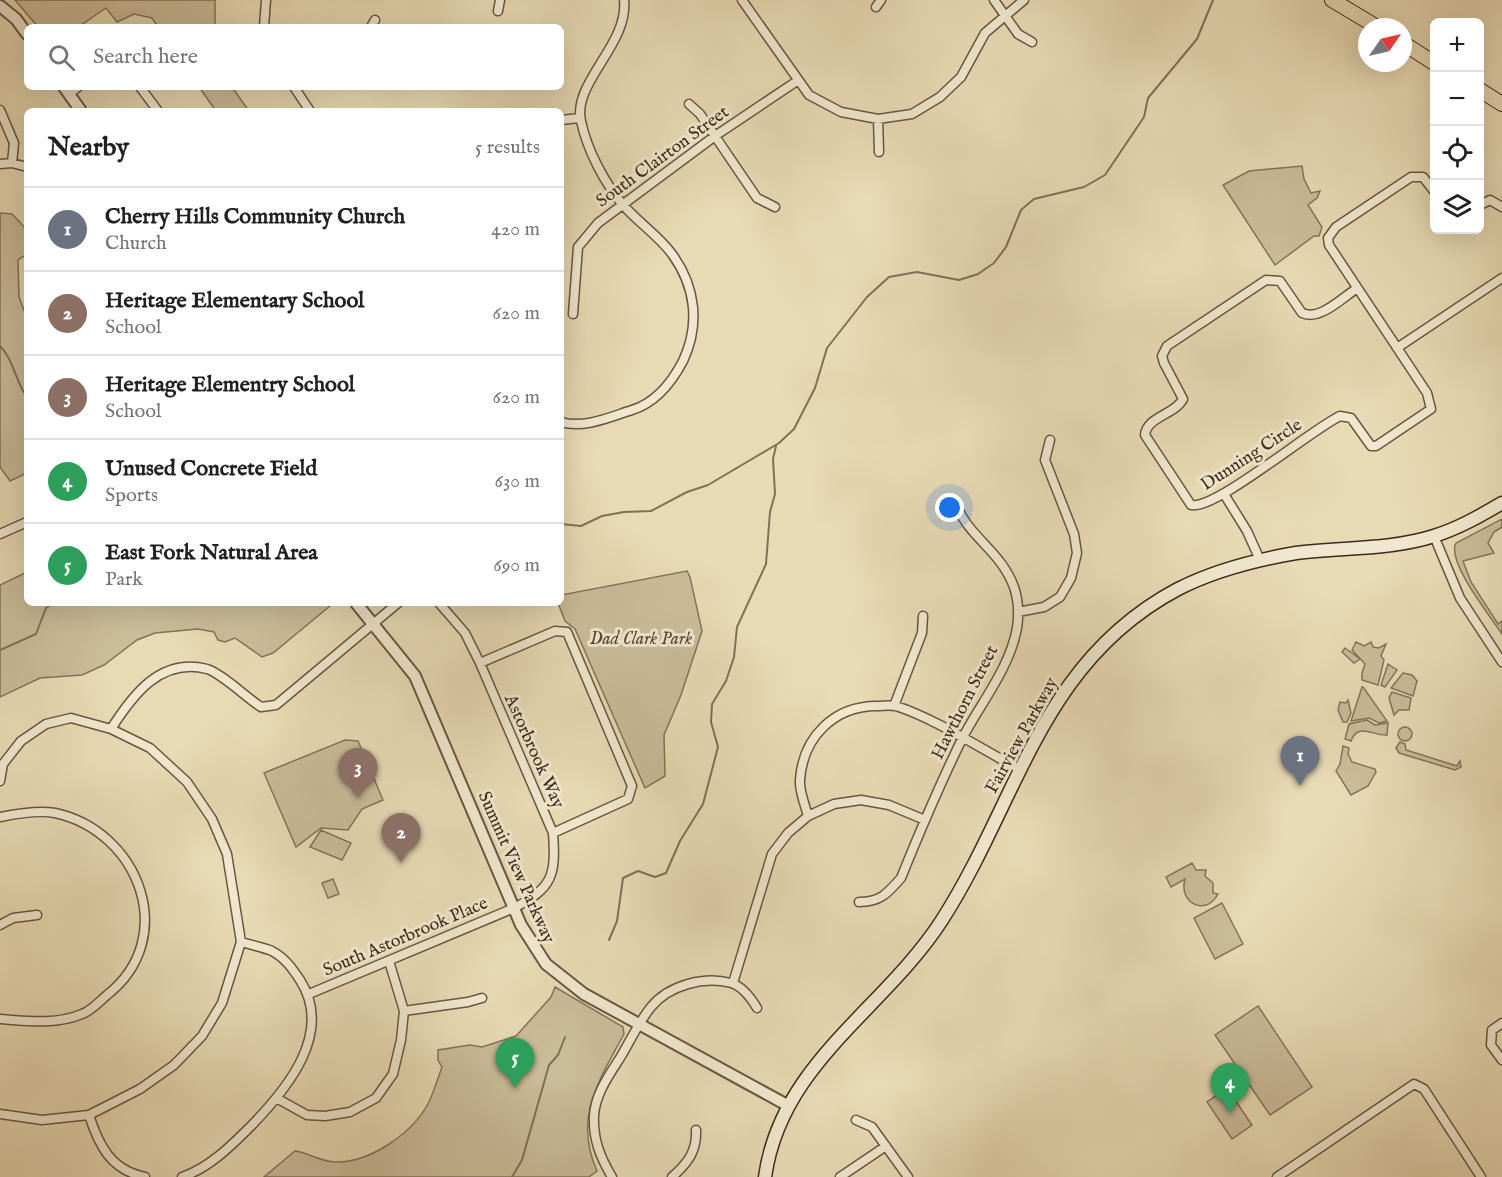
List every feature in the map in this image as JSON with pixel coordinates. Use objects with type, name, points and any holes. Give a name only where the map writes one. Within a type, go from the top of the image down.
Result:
[{"type":"main road","points":[[1332,0],[1362,18]]},
{"type":"main road","points":[[1412,49],[1430,60]]},
{"type":"main road","points":[[1484,93],[1502,104]]},
{"type":"main road","name":"Fairview Parkway","points":[[765,1177],[772,1142],[787,1105],[810,1072],[912,959],[942,921],[1019,770],[1063,691],[1083,664],[1117,631],[1178,589],[1221,570],[1297,553],[1408,542],[1434,536],[1458,527],[1502,503]]},
{"type":"street","points":[[264,24],[266,0]]},
{"type":"street","points":[[498,11],[500,0]]},
{"type":"street","points":[[564,423],[596,422],[636,409],[651,400],[674,380],[685,356],[693,329],[695,307],[690,289],[672,254],[623,204],[588,149],[580,118],[586,90],[621,30],[624,0]]},
{"type":"street","points":[[742,0],[808,95],[841,112],[878,119],[912,114],[940,98],[961,77],[985,33],[1024,0]]},
{"type":"street","points":[[994,0],[1018,34],[1032,42]]},
{"type":"street","points":[[0,6],[16,19],[24,30]]},
{"type":"street","name":"South Clairton Street","points":[[573,314],[578,247],[598,223],[715,136],[797,81]]},
{"type":"street","points":[[71,90],[80,108]]},
{"type":"street","points":[[142,90],[156,108]]},
{"type":"street","points":[[296,90],[308,108]]},
{"type":"street","points":[[689,104],[715,136],[757,198],[775,207]]},
{"type":"street","points":[[0,110],[14,143],[12,163]]},
{"type":"street","points":[[564,120],[580,118]]},
{"type":"street","points":[[878,119],[879,152]]},
{"type":"street","points":[[0,165],[12,163],[24,166]]},
{"type":"street","points":[[1430,186],[1423,177],[1411,177],[1331,232],[1328,238],[1329,245],[1356,289],[1397,348],[1501,281]]},
{"type":"street","points":[[1484,202],[1490,200],[1502,207]]},
{"type":"street","name":"Dunning Circle","points":[[1356,289],[1319,313],[1307,315],[1302,313],[1280,281],[1266,280],[1167,346],[1162,356],[1164,363],[1183,399],[1179,406],[1149,424],[1145,435],[1191,505],[1202,505],[1224,494],[1340,416],[1351,418],[1371,446],[1376,446],[1428,413],[1432,405],[1427,393],[1397,348]]},
{"type":"street","points":[[1018,612],[1044,607],[1060,597],[1071,578],[1077,553],[1074,534],[1045,460],[1050,440]]},
{"type":"street","points":[[1224,494],[1247,531],[1260,560]]},
{"type":"street","name":"Hawthorn Street","points":[[859,902],[873,902],[885,897],[901,878],[963,738],[1009,653],[1017,628],[1018,612],[1014,589],[1005,568],[990,547],[965,524],[955,501]]},
{"type":"street","points":[[0,534],[24,523]]},
{"type":"street","points":[[1434,536],[1460,598],[1502,662]]},
{"type":"street","name":"Summit View Parkway","points":[[358,606],[419,684],[529,940],[556,975],[585,994],[787,1105]]},
{"type":"street","points":[[111,729],[133,695],[149,681],[167,671],[208,669],[261,707],[276,705],[394,606]]},
{"type":"street","name":"Astorbrook Way","points":[[442,606],[465,633],[480,663],[553,832],[555,862],[550,879],[538,896],[514,908]]},
{"type":"street","points":[[894,706],[922,633],[923,616]]},
{"type":"street","points":[[480,663],[555,631],[567,632],[632,786],[628,799],[553,832]]},
{"type":"street","points":[[808,816],[800,782],[806,750],[821,729],[844,711],[861,706],[894,706],[963,738],[1019,770]]},
{"type":"street","points":[[0,781],[3,764],[21,741],[46,724],[71,718],[111,729],[150,748],[187,782],[212,819],[227,854],[241,942],[222,1003],[202,1036],[174,1065],[140,1089],[89,1115],[42,1120],[0,1114]]},
{"type":"street","points":[[733,983],[772,854],[788,833],[808,816],[834,804],[861,800],[889,805],[925,820]]},
{"type":"street","points":[[0,1019],[51,1022],[83,1014],[124,982],[143,946],[144,916],[140,884],[128,862],[106,837],[83,822],[53,812],[1,813]]},
{"type":"street","name":"South Astorbrook Place","points":[[309,994],[514,908]]},
{"type":"street","points":[[0,925],[13,918],[37,915]]},
{"type":"street","points":[[182,1177],[191,1174],[229,1149],[278,1099],[308,1044],[313,1018],[309,994],[282,957],[241,942]]},
{"type":"street","points":[[278,1099],[307,1115],[324,1116],[350,1112],[376,1098],[393,1074],[401,1040],[404,1011],[389,961]]},
{"type":"street","points":[[612,1177],[595,1140],[594,1113],[604,1085],[652,1005],[668,992],[687,983],[705,981],[733,983],[748,995],[757,1008]]},
{"type":"street","points":[[404,1011],[482,998]]},
{"type":"street","points":[[1502,1023],[1492,1030],[1491,1045],[1502,1060]]},
{"type":"street","points":[[1277,1177],[1414,1084],[1424,1089],[1481,1177]]},
{"type":"street","points":[[89,1115],[98,1141],[108,1158],[126,1175],[145,1177]]},
{"type":"street","points":[[856,1120],[872,1127],[908,1177]]},
{"type":"street","points":[[672,1177],[684,1167],[696,1147],[696,1130]]},
{"type":"street","points":[[840,1177],[886,1146]]},
{"type":"green space","points":[[15,0],[215,0],[215,24],[156,24],[152,18],[134,14],[117,22],[106,8],[82,24],[35,24]]},
{"type":"green space","points":[[201,90],[234,90],[247,108],[214,108]]},
{"type":"green space","points":[[1302,166],[1304,179],[1311,193],[1320,191],[1317,198],[1308,205],[1322,227],[1319,236],[1314,236],[1275,265],[1223,185],[1249,171]]},
{"type":"green space","points":[[0,213],[12,214],[24,227],[24,256],[18,260],[19,297],[24,310],[24,474],[10,481],[0,467]]},
{"type":"green space","points":[[1502,519],[1502,527],[1494,532],[1488,543],[1494,553],[1463,561],[1471,582],[1498,624],[1502,621],[1502,634],[1463,575],[1455,551],[1456,543]]},
{"type":"green space","name":"Dad Clark Park","points":[[687,571],[690,577],[702,631],[681,695],[664,735],[665,776],[645,788],[575,629],[565,621],[559,606],[564,606],[564,594]]},
{"type":"green space","points":[[24,573],[24,606],[330,606],[273,653],[262,657],[235,638],[225,642],[218,640],[214,632],[198,629],[155,633],[137,640],[104,665],[82,675],[40,678],[0,697],[0,585]]},
{"type":"green space","points":[[1356,642],[1364,646],[1371,642],[1373,647],[1379,648],[1386,644],[1381,656],[1384,660],[1378,685],[1362,680],[1365,664],[1352,650]]},
{"type":"green space","points":[[1345,648],[1360,659],[1354,663],[1342,652]]},
{"type":"green space","points":[[1388,664],[1397,670],[1385,687],[1381,685]]},
{"type":"green space","points":[[1403,673],[1412,675],[1417,681],[1413,696],[1391,688]]},
{"type":"green space","points":[[1362,687],[1387,721],[1379,723],[1369,718],[1351,721]]},
{"type":"green space","points":[[1392,692],[1411,698],[1409,710],[1399,710],[1394,715],[1389,698]]},
{"type":"green space","points":[[1348,700],[1351,713],[1347,722],[1343,722],[1338,710],[1340,702],[1346,703]]},
{"type":"green space","points":[[1367,720],[1375,725],[1388,723],[1387,735],[1362,731],[1354,735],[1351,741],[1345,739],[1349,724]]},
{"type":"green space","points":[[1405,727],[1410,729],[1412,734],[1410,739],[1405,741],[1400,739],[1398,734],[1400,729]]},
{"type":"green space","points":[[345,740],[358,741],[383,800],[362,809],[348,830],[321,828],[296,847],[264,773]]},
{"type":"green space","points":[[1400,742],[1405,744],[1406,750],[1457,766],[1460,761],[1461,767],[1455,770],[1399,753],[1396,748]]},
{"type":"green space","points":[[1343,746],[1349,748],[1348,754],[1352,762],[1375,769],[1376,772],[1368,786],[1351,795],[1336,771],[1340,764]]},
{"type":"green space","points":[[321,830],[351,843],[342,860],[310,847]]},
{"type":"green space","points":[[1192,863],[1196,870],[1206,870],[1205,876],[1213,883],[1213,893],[1218,894],[1207,905],[1200,906],[1189,900],[1184,887],[1185,879],[1171,887],[1166,877]]},
{"type":"green space","points":[[333,879],[339,894],[328,898],[322,883]]},
{"type":"green space","points":[[1222,903],[1243,944],[1215,959],[1194,918]]},
{"type":"green space","points":[[555,987],[623,1027],[624,1034],[598,1084],[588,1116],[590,1152],[597,1171],[589,1177],[264,1177],[295,1151],[335,1162],[362,1157],[389,1144],[412,1125],[429,1102],[442,1067],[438,1060],[438,1050],[470,1045],[482,1047],[516,1036],[551,997]]},
{"type":"green space","points":[[1258,1006],[1312,1087],[1270,1115],[1215,1035]]},
{"type":"green space","points":[[1227,1088],[1252,1125],[1232,1139],[1207,1102]]},
{"type":"waterway","points":[[564,524],[581,526],[602,516],[651,511],[687,492],[708,485],[779,443],[794,429],[815,388],[827,348],[867,297],[889,277],[917,272],[959,280],[978,274],[994,263],[1006,247],[1021,210],[1034,199],[1084,187],[1105,175],[1144,117],[1148,98],[1197,39],[1213,0]]},
{"type":"waterway","points":[[0,346],[24,391]]},
{"type":"waterway","points":[[609,940],[617,921],[623,878],[638,871],[655,877],[666,873],[680,841],[703,804],[718,747],[711,722],[712,704],[726,681],[734,657],[737,627],[766,564],[770,512],[775,494],[773,459],[776,446]]},
{"type":"waterway","points":[[0,650],[36,634],[49,606]]},
{"type":"waterway","points":[[512,1177],[522,1160],[549,1065],[558,1055],[565,1037]]},
{"type":"place","name":"Cherry Hills Community Church","points":[[1300,786]]},
{"type":"place","name":"Heritage Elementry School","points":[[358,798]]},
{"type":"place","name":"Heritage Elementary School","points":[[401,863]]},
{"type":"place","name":"East Fork Natural Area","points":[[515,1088]]},
{"type":"place","name":"Unused Concrete Field","points":[[1230,1113]]}]
